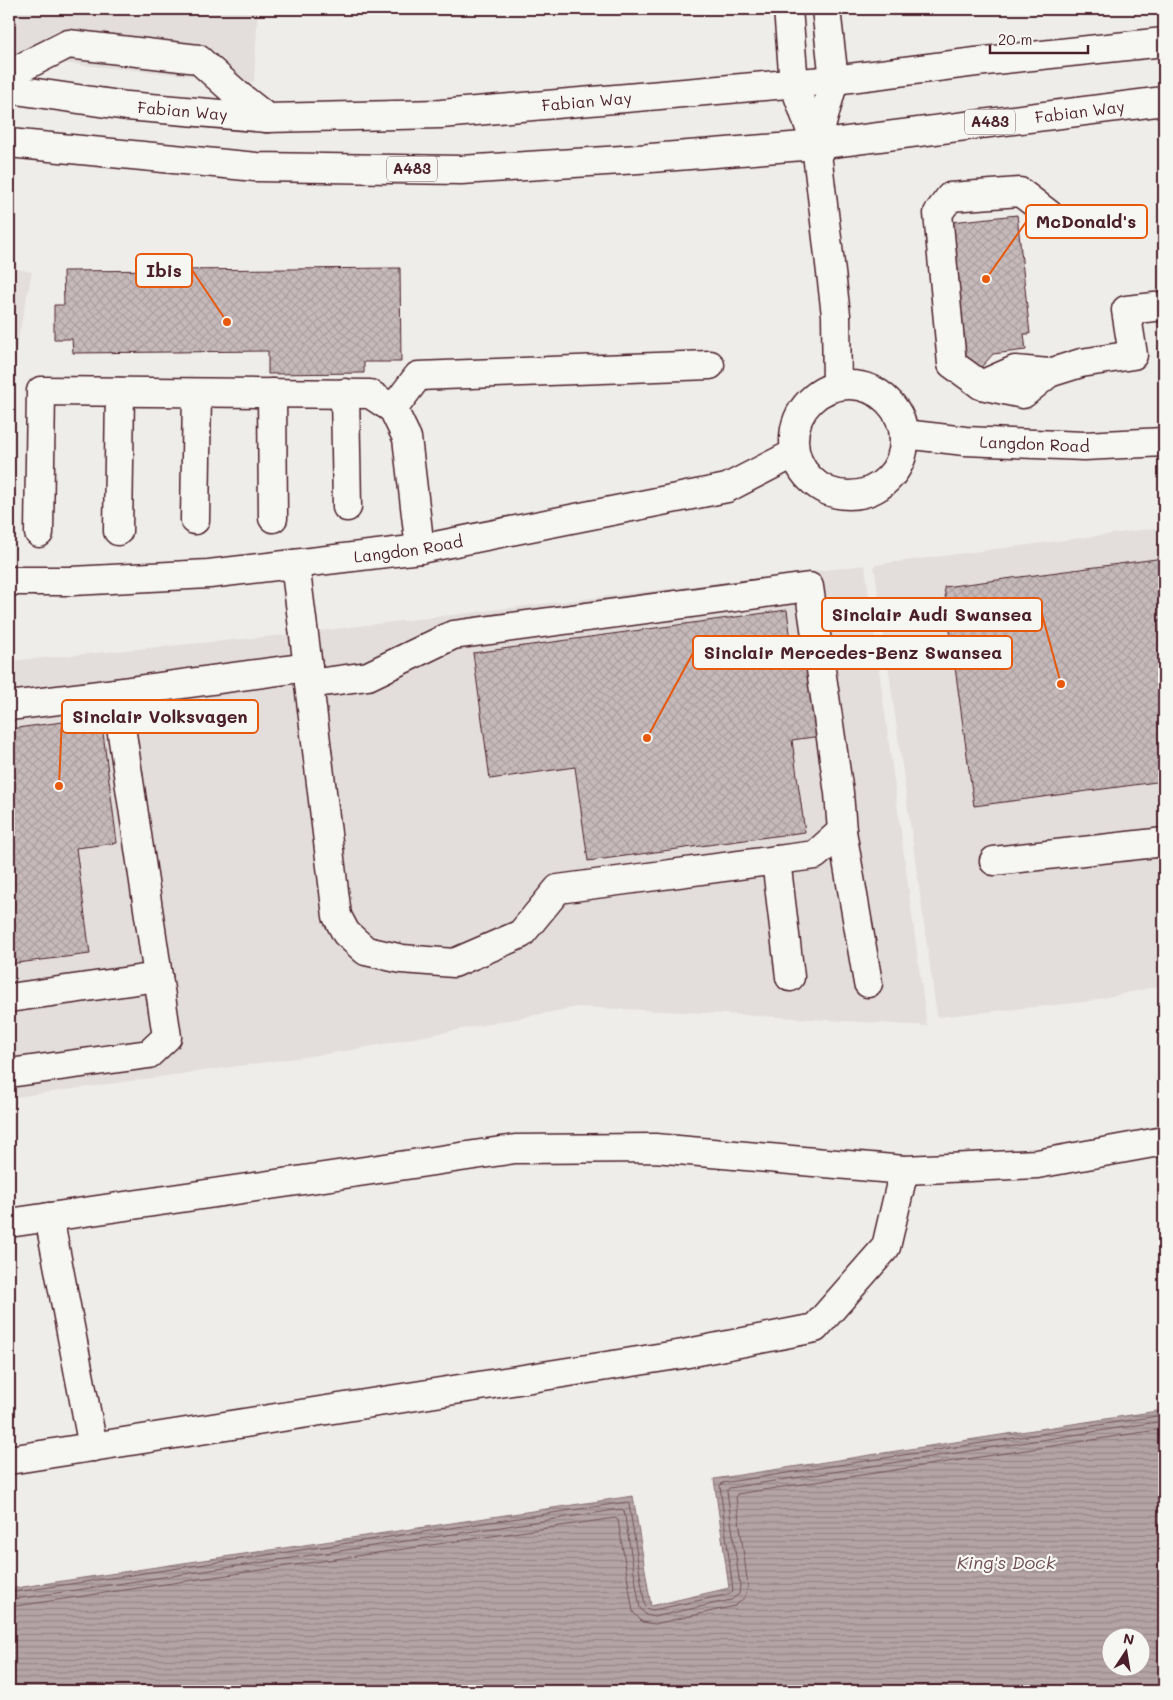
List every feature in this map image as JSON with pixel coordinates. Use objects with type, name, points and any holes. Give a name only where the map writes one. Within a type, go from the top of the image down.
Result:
[{"type":"main road","points":[[788,9],[794,84],[816,146],[836,314],[837,386]]},
{"type":"main road","points":[[816,146],[834,80],[826,9]]},
{"type":"main road","name":"Fabian Way","points":[[9,89],[127,106],[267,118],[441,114],[794,84],[1164,42]]},
{"type":"main road","points":[[9,74],[68,44],[198,59],[238,96],[267,118]]},
{"type":"main road","name":"Fabian Way","points":[[9,143],[256,167],[461,170],[638,160],[816,146],[1164,101]]},
{"type":"main road","points":[[1059,222],[1020,192],[950,197],[938,213],[952,364],[981,385],[1023,394],[1049,373],[1081,363],[1133,355],[1126,310],[1164,306]]},
{"type":"main road","points":[[393,409],[418,376],[710,365]]},
{"type":"main road","points":[[856,385],[874,391],[889,402],[900,417],[904,434],[903,453],[896,470],[884,484],[868,493],[849,496],[831,493],[815,484],[802,471],[795,454],[794,436],[797,419],[807,404],[821,392],[837,386],[856,385]]},
{"type":"main road","points":[[39,534],[41,391],[370,394],[393,409],[407,438],[420,549]]},
{"type":"main road","points":[[118,531],[120,392]]},
{"type":"main road","points":[[195,520],[197,393]]},
{"type":"main road","points":[[272,393],[273,518]]},
{"type":"main road","points":[[345,394],[347,507]]},
{"type":"main road","name":"Langdon Road","points":[[904,434],[965,441],[1084,446],[1164,442]]},
{"type":"main road","name":"Langdon Road","points":[[9,581],[72,581],[209,574],[420,549],[727,488],[795,454]]},
{"type":"main road","points":[[295,564],[337,916],[346,933],[366,951],[402,959],[454,963],[521,934],[558,889],[815,855],[842,831]]},
{"type":"main road","points":[[9,706],[116,693],[308,675],[368,676],[453,635],[809,587],[839,793],[842,831],[868,983]]},
{"type":"main road","points":[[9,1073],[149,1054],[167,1037],[116,693]]},
{"type":"main road","points":[[994,861],[1164,842]]},
{"type":"main road","points":[[776,860],[790,977]]},
{"type":"main road","points":[[9,998],[158,977]]},
{"type":"main road","points":[[9,1223],[515,1149],[655,1148],[904,1170],[1037,1164],[1164,1140]]},
{"type":"main road","points":[[9,1460],[673,1356],[815,1328],[886,1247],[904,1170]]},
{"type":"main road","points":[[49,1217],[93,1446]]},
{"type":"shaded area","points":[[9,9],[258,9],[254,82],[9,58]]},
{"type":"shaded area","points":[[9,267],[32,272],[9,383]]},
{"type":"shaded area","points":[[1164,527],[1164,985],[1085,1002],[937,1017],[874,565]]},
{"type":"shaded area","points":[[865,565],[927,1026],[578,1007],[347,1051],[9,1098],[9,661],[285,635]]},
{"type":"water","name":"King's Dock","points":[[1164,1410],[1164,1691],[9,1691],[9,1589],[633,1496],[651,1606],[729,1588],[714,1479]]},
{"type":"building","points":[[1017,215],[1030,334],[1024,334],[1026,350],[993,354],[977,372],[957,358],[942,223]]},
{"type":"building","points":[[400,268],[401,362],[364,362],[364,373],[268,374],[268,351],[73,353],[72,339],[54,339],[54,305],[64,305],[63,271]]},
{"type":"building","points":[[1164,558],[1164,781],[974,806],[944,587]]},
{"type":"building","points":[[787,610],[792,648],[816,645],[828,735],[792,740],[805,832],[588,861],[575,767],[490,779],[473,653]]},
{"type":"building","points":[[101,717],[117,843],[76,848],[90,954],[9,964],[9,729]]},
{"type":"place","name":"McDonald's","points":[[986,279]]},
{"type":"place","name":"Ibis","points":[[227,322]]},
{"type":"place","name":"Sinclair Audi Swansea","points":[[1061,684]]},
{"type":"place","name":"Sinclair Mercedes-Benz Swansea","points":[[647,738]]},
{"type":"place","name":"Sinclair Volksvagen","points":[[59,786]]}]
